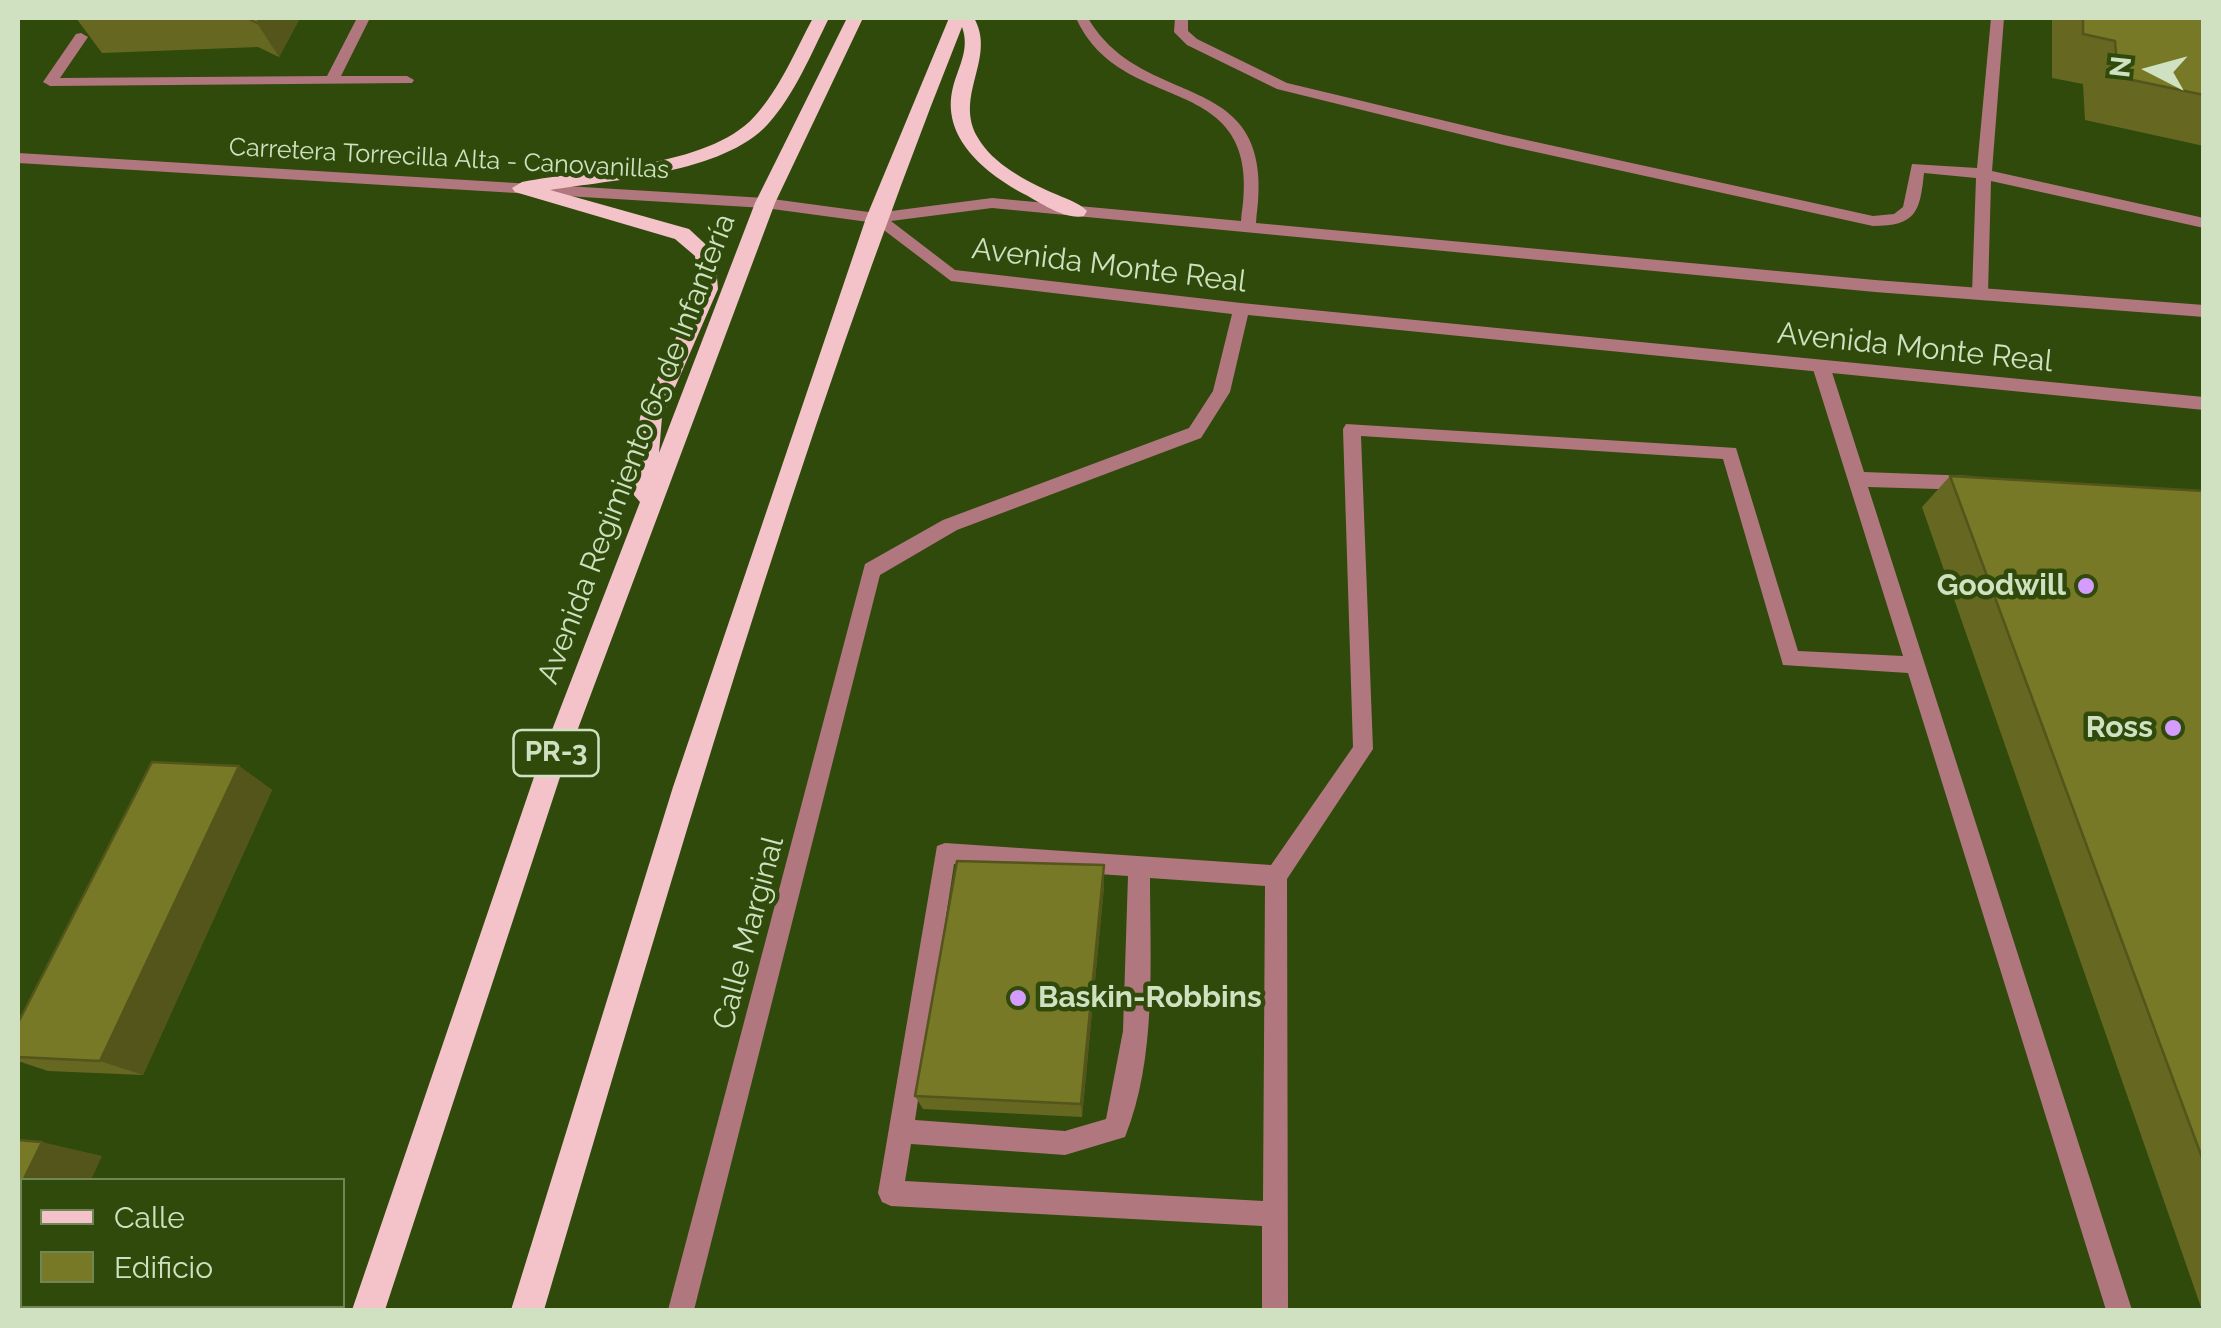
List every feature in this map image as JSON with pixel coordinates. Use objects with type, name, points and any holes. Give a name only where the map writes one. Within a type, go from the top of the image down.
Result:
[{"type":"main road","points":[[522,188],[692,158],[730,145],[750,132],[767,113],[821,18]]},
{"type":"main road","name":"Avenida Regimiento 65 de Infantería","points":[[368,1310],[548,774],[765,203],[855,18]]},
{"type":"main road","points":[[527,1310],[686,786],[876,218],[958,18]]},
{"type":"main road","points":[[966,18],[976,32],[977,49],[960,96],[960,118],[970,137],[986,157],[1017,183],[1077,210]]},
{"type":"main road","points":[[522,188],[682,234],[705,253],[708,289],[651,417],[641,528]]},
{"type":"street","points":[[332,80],[364,18]]},
{"type":"street","points":[[1082,18],[1089,37],[1117,60],[1204,101],[1241,131],[1255,177],[1248,227]]},
{"type":"street","points":[[1182,18],[1182,32],[1192,42],[1282,86],[1504,140],[1873,221],[1894,222],[1906,217],[1911,208],[1916,167],[1984,174],[2204,223]]},
{"type":"street","points":[[1980,293],[1984,174],[1998,18]]},
{"type":"street","points":[[82,37],[50,82],[407,80]]},
{"type":"street","name":"Carretera Torrecilla Alta - Canovanillas","points":[[18,158],[765,203],[876,218]]},
{"type":"street","name":"Avenida Monte Real","points":[[876,218],[992,202],[2204,311]]},
{"type":"street","name":"Avenida Monte Real","points":[[876,218],[951,275],[1241,309],[2204,404]]},
{"type":"street","name":"Calle Marginal","points":[[681,1310],[872,570],[950,524],[1195,432],[1221,392],[1241,309]]},
{"type":"street","points":[[1821,366],[2119,1310]]},
{"type":"street","points":[[1275,1310],[1276,876],[1363,749],[1352,430],[1730,453],[1790,660],[1914,665]]},
{"type":"street","points":[[1855,478],[1990,483]]},
{"type":"street","points":[[1274,1214],[891,1193],[944,853],[1276,876]]},
{"type":"street","points":[[900,1131],[1065,1144],[1116,1128],[1130,1084],[1139,866]]},
{"type":"building","points":[[2083,18],[2204,18],[2204,95],[2118,77],[2115,41],[2083,34]]},
{"type":"building","points":[[1950,476],[2204,491],[2204,1163]]},
{"type":"building","points":[[152,762],[239,766],[100,1061],[18,1057],[18,1023]]},
{"type":"building","name":"Baskin-Robbins","points":[[957,861],[1104,865],[1081,1104],[915,1096]]},
{"type":"building","points":[[18,1140],[42,1142],[24,1178],[20,1178],[18,1191]]},
{"type":"place","name":"Goodwill","points":[[2086,586]]},
{"type":"place","name":"Ross","points":[[2173,728]]},
{"type":"place","name":"Baskin-Robbins","points":[[1018,998]]}]
